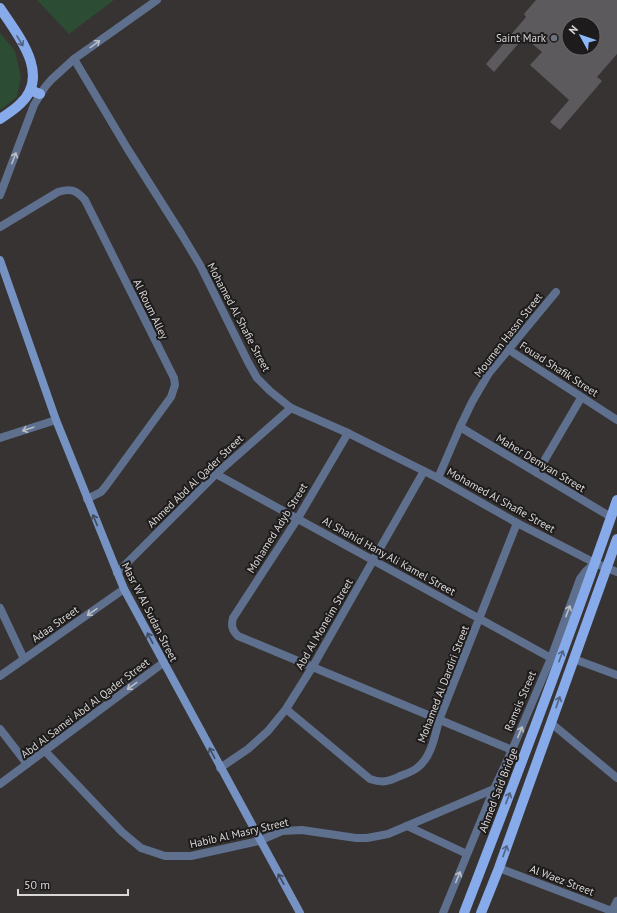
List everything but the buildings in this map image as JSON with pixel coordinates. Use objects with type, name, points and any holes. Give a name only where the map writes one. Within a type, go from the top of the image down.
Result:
[{"type":"main road","points":[[0,8],[30,56],[33,67],[33,79],[30,90],[21,103],[0,119]]},
{"type":"main road","points":[[30,90],[40,94]]},
{"type":"main road","name":"Masr W Al Sudan Street","points":[[0,260],[56,420],[124,589],[259,841],[300,913]]},
{"type":"main road","name":"Ramsis Street","points":[[595,563],[617,500]]},
{"type":"main road","points":[[481,913],[499,868],[617,539]]},
{"type":"main road","name":"Ahmed Said Bridge","points":[[464,913],[595,563]]},
{"type":"street","points":[[0,194],[34,105],[40,94],[51,80],[74,59],[157,0]]},
{"type":"street","name":"Mohamed Al Shafie Street","points":[[74,59],[127,148],[200,265],[257,378],[270,392],[292,408],[348,433],[438,478],[517,523],[595,563],[617,572]]},
{"type":"street","name":"Al Roum Alley","points":[[0,227],[58,192],[68,189],[78,192],[85,200],[174,378],[175,385],[171,397],[106,486],[101,492],[87,499]]},
{"type":"street","name":"Moumen Hassn Street","points":[[438,478],[460,427],[486,378],[556,292]]},
{"type":"street","name":"Fouad Shafik Street","points":[[509,350],[617,420]]},
{"type":"street","points":[[537,473],[581,398]]},
{"type":"street","name":"Ahmed Abd Al Qader Street","points":[[117,573],[216,474],[292,408]]},
{"type":"street","points":[[0,438],[56,420]]},
{"type":"street","name":"Maher Demyan Street","points":[[460,427],[611,517]]},
{"type":"street","name":"Mohamed Adyb Street","points":[[312,666],[238,636],[233,631],[232,624],[233,618],[298,518],[348,433]]},
{"type":"street","name":"Abd Al Moneim Street","points":[[220,768],[248,749],[268,731],[286,709],[424,471]]},
{"type":"street","name":"Al Shahid Hany Ali Kamel Street","points":[[216,474],[551,658]]},
{"type":"street","name":"Mohamed Al Dardiri Street","points":[[286,709],[370,779],[380,782],[390,780],[417,768],[425,760],[431,749],[439,720],[517,523]]},
{"type":"street","name":"Ramsis Street","points":[[443,913],[551,658],[580,579],[586,570],[595,563]]},
{"type":"street","name":"Adaa Street","points":[[0,676],[124,589]]},
{"type":"street","points":[[0,608],[24,659]]},
{"type":"street","points":[[574,659],[617,675]]},
{"type":"street","name":"Abd Al Samei Abd Al Qader Street","points":[[0,784],[163,663]]},
{"type":"street","points":[[312,666],[512,750]]},
{"type":"street","points":[[551,723],[617,778]]},
{"type":"street","points":[[0,729],[27,764]]},
{"type":"street","name":"Habib Al Masry Street","points":[[45,751],[122,832],[141,848],[165,856],[191,856],[259,841],[282,831],[302,830],[346,837],[367,838],[388,834],[494,790]]},
{"type":"street","points":[[407,826],[467,854]]},
{"type":"street","name":"Al Waez Street","points":[[499,868],[613,912]]},
{"type":"street","points":[[613,912],[617,901]]},
{"type":"green space","points":[[37,0],[114,0],[69,34]]},
{"type":"green space","points":[[0,33],[15,51],[21,77],[17,97],[0,110]]},
{"type":"place","name":"Saint Mark","points":[[554,38]]}]
